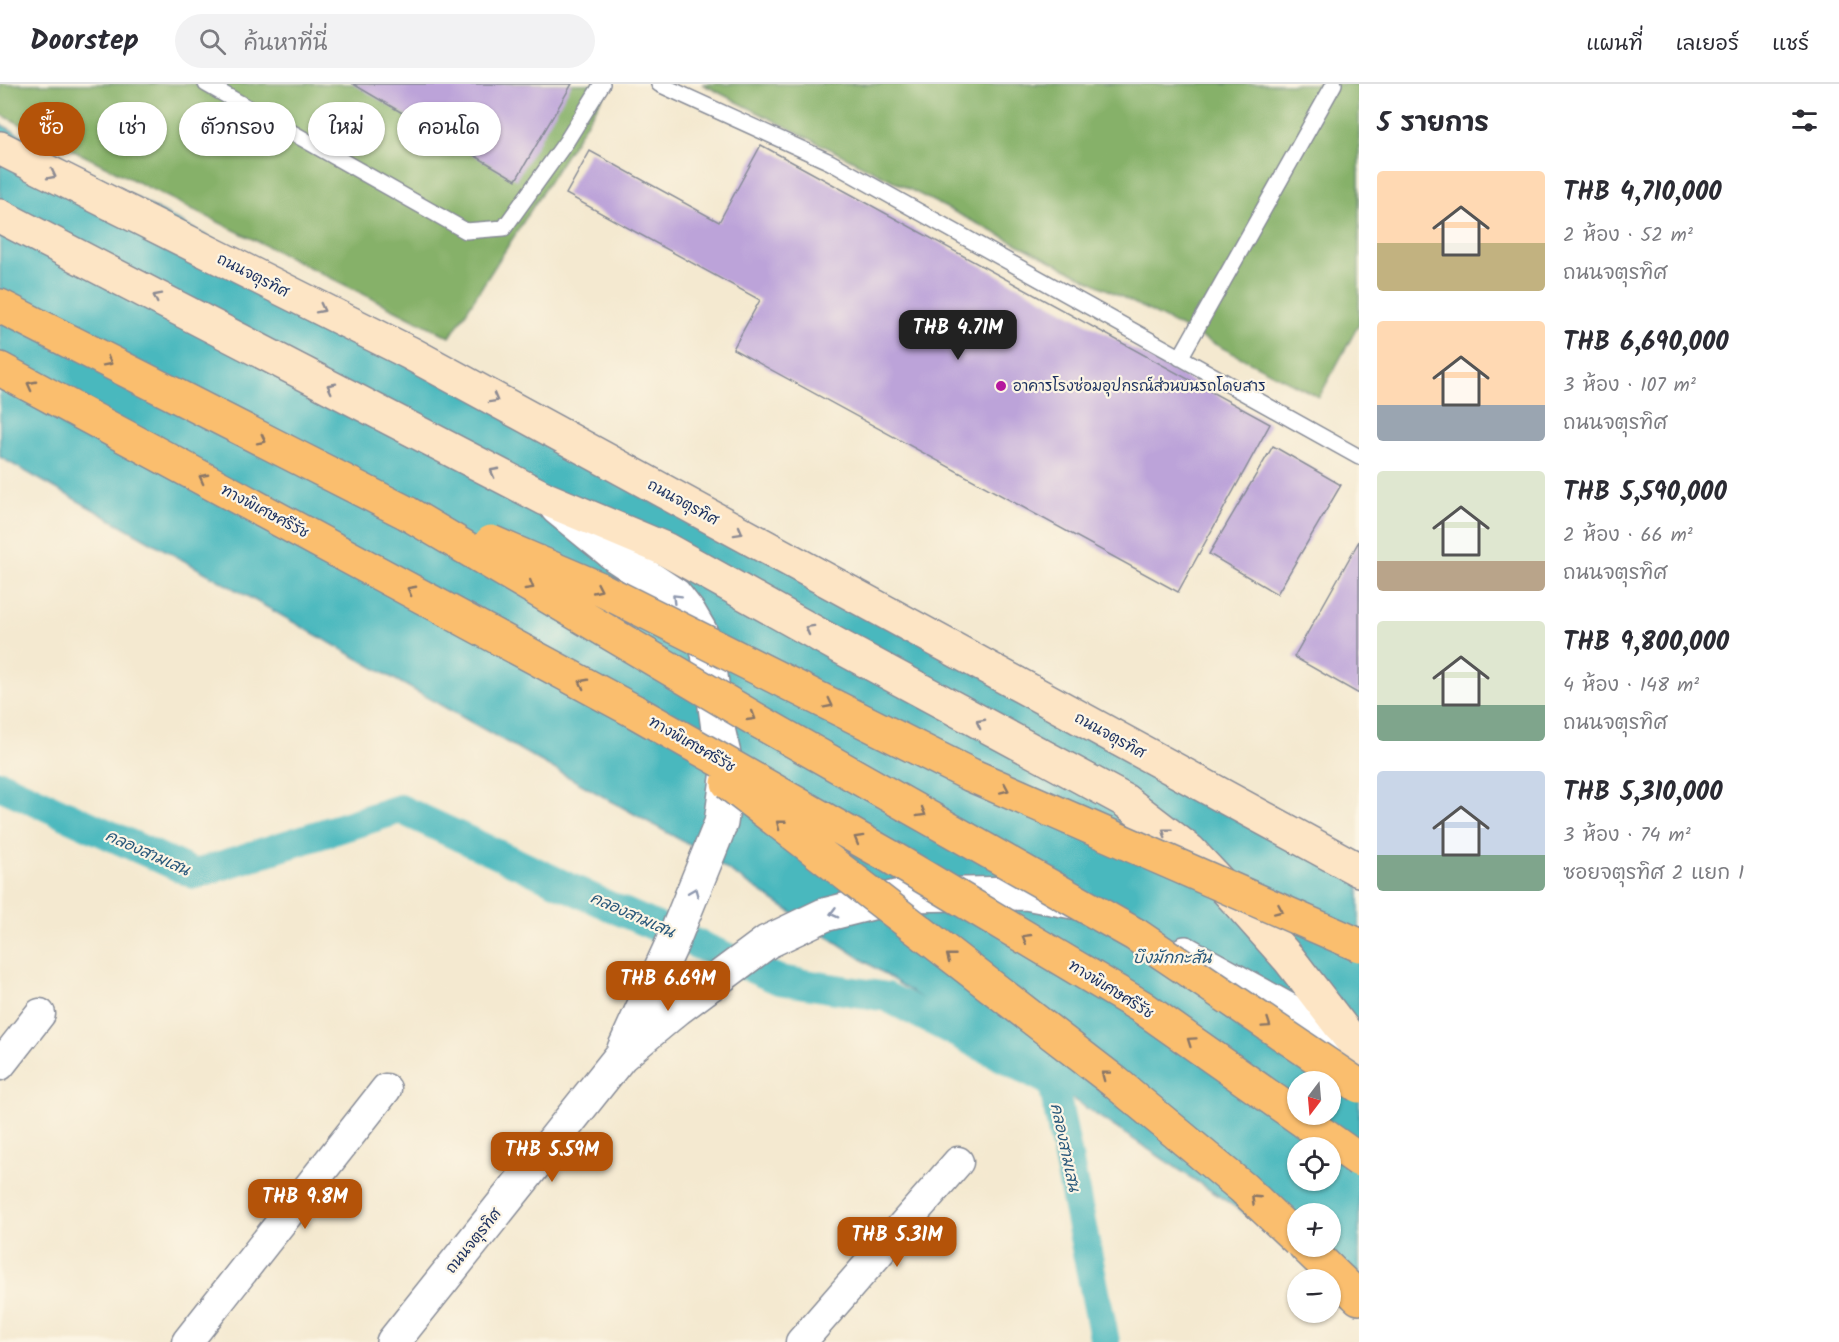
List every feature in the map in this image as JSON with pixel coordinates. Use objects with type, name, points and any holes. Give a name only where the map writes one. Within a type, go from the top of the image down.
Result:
[{"type":"highway","points":[[0,306],[407,513],[760,722],[1136,935],[1359,1086]]},
{"type":"highway","name":"ทางพิเศษศรีรัช","points":[[0,369],[634,711],[889,856],[1142,1007],[1359,1160]]},
{"type":"highway","points":[[407,513],[490,542],[598,588],[971,775],[1359,945]]},
{"type":"highway","points":[[634,711],[1115,1083],[1243,1188],[1287,1230]]},
{"type":"highway","points":[[1316,1257],[1359,1298]]},
{"type":"main road","name":"ถนนจตุรทิศ","points":[[0,148],[410,353],[1359,870]]},
{"type":"main road","name":"ถนนจตุรทิศ","points":[[0,216],[546,499],[665,549],[1124,801],[1190,850],[1289,959],[1358,1049]]},
{"type":"street","name":"ถนนจตุรทิศ","points":[[546,499],[616,556],[675,595],[690,614],[700,631],[708,653],[718,729],[728,771],[721,822],[676,936],[621,1056]]},
{"type":"street","name":"ถนนจตุรทิศ","points":[[393,1342],[621,1056],[678,1009],[767,942],[824,915],[904,895],[1026,893],[1068,900],[1142,929],[1358,1049]]},
{"type":"street","points":[[0,1065],[40,1014]]},
{"type":"street","points":[[187,1342],[386,1089]]},
{"type":"street","points":[[801,1342],[958,1162]]},
{"type":"lane","points":[[206,84],[466,231],[504,228],[566,142],[602,84]]},
{"type":"lane","points":[[659,84],[830,162],[1359,457]]},
{"type":"lane","points":[[1180,358],[1334,84]]},
{"type":"green space","points":[[0,84],[611,84],[450,337],[85,156],[85,102],[18,102],[18,123],[0,114]]},
{"type":"green space","points":[[702,84],[1359,84],[1359,324],[1319,397]]},
{"type":"water","name":"บึงมักกะสัน","points":[[0,124],[18,134],[18,156],[59,156],[1359,862],[1359,1289],[1341,1277],[1341,1269],[1329,1269],[1311,1257],[1341,1257],[1341,1203],[1287,1203],[1287,1241],[693,847],[0,457]]},
{"type":"building","points":[[353,84],[572,84],[516,180],[475,156],[501,156],[501,102],[397,102],[397,110]]},
{"type":"building","name":"อาคารโรงซ่อมอุปกรณ์ส่วนบนรถโดยสาร","points":[[761,145],[1270,424],[1178,592],[733,349],[760,300],[566,194],[590,151],[719,222]]},
{"type":"building","points":[[1273,446],[1341,485],[1277,594],[1209,554]]},
{"type":"building","points":[[1359,541],[1359,694],[1294,657]]},
{"type":"waterway","name":"คลองสามเสน","points":[[0,785],[195,874],[400,809],[609,906],[779,980],[887,997],[1053,1083],[1105,1342]]},
{"type":"place","name":"อาคารโรงซ่อมอุปกรณ์ส่วนบนรถโดยสาร","points":[[1001,386]]}]
